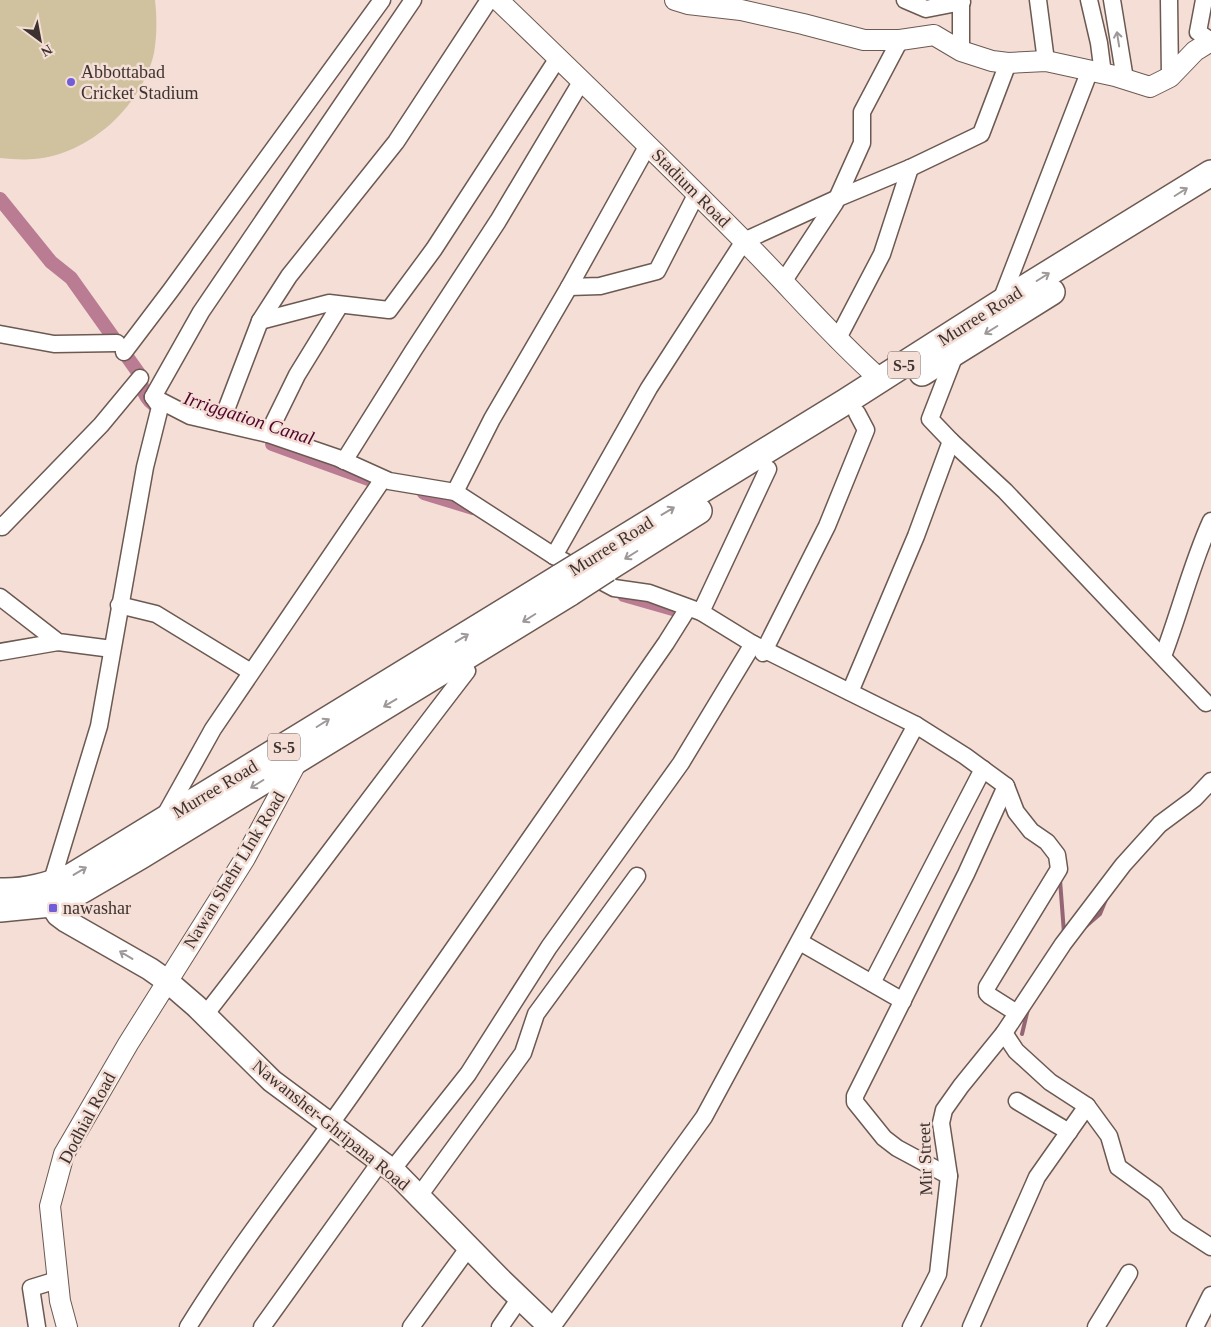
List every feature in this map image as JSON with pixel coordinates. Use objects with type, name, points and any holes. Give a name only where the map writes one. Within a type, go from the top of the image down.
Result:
[{"type":"main road","name":"Murree Road","points":[[0,891],[51,894],[72,876],[561,575],[601,562],[772,459],[857,413],[956,352],[1014,302],[1211,173]]},
{"type":"main road","name":"Murree Road","points":[[772,459],[881,380],[1014,302],[1211,193]]},
{"type":"main road","name":"Murree Road","points":[[0,908],[51,894],[81,891],[141,856],[461,661],[561,575]]},
{"type":"main road","name":"Nawansher-Ghripana Road","points":[[51,894],[58,915],[167,981],[205,1015],[272,1081],[386,1166],[551,1327]]},
{"type":"street","points":[[0,334],[54,344],[120,347],[171,290],[382,0]]},
{"type":"street","points":[[153,397],[201,312],[413,0]]},
{"type":"street","points":[[221,423],[260,321],[289,276],[396,142],[489,0]]},
{"type":"street","name":"Stadium Road","points":[[498,0],[648,145],[744,241],[837,340],[881,380]]},
{"type":"street","points":[[675,0],[688,4],[741,10],[864,40],[900,40],[934,35],[961,51],[992,61],[1008,63],[1046,61],[1097,72],[1150,87],[1170,76],[1196,51],[1211,41],[1198,32],[1204,0]]},
{"type":"street","points":[[905,0],[925,5],[962,1],[961,51]]},
{"type":"street","points":[[1038,0],[1046,61]]},
{"type":"street","points":[[1014,302],[1097,72],[1099,43],[1089,0]]},
{"type":"street","points":[[1112,0],[1125,79]]},
{"type":"street","points":[[1169,0],[1170,76]]},
{"type":"street","points":[[925,5],[934,35]]},
{"type":"street","points":[[783,282],[838,198],[862,142],[862,112],[900,40]]},
{"type":"street","points":[[260,321],[329,304],[389,310],[434,249],[558,58]]},
{"type":"street","points":[[561,575],[649,388],[744,241],[838,198],[910,168],[981,134],[1008,63]]},
{"type":"street","points":[[344,461],[412,351],[498,221],[581,82]]},
{"type":"street","points":[[455,492],[492,419],[569,287],[648,145]]},
{"type":"street","points":[[837,340],[882,254],[910,168]]},
{"type":"street","points":[[569,287],[600,286],[657,272],[696,195]]},
{"type":"street","points":[[268,434],[297,376],[340,305]]},
{"type":"street","points":[[956,352],[930,419],[951,441],[1005,490],[1206,702]]},
{"type":"street","points":[[0,525],[2,527],[100,425],[140,378]]},
{"type":"street","points":[[153,397],[190,416],[268,434],[344,461],[388,481],[455,492],[561,575],[614,588],[650,593],[694,610],[760,649],[916,725],[965,756],[1006,786],[1016,812],[1031,831],[1047,842],[1057,855],[1059,869],[987,987],[987,993],[990,996],[1017,1013]]},
{"type":"street","points":[[51,894],[99,726],[145,467],[160,407],[153,397]]},
{"type":"street","points":[[262,1327],[386,1166],[468,1074],[549,948],[760,649],[827,526],[866,430],[857,413]]},
{"type":"street","points":[[850,692],[916,536],[951,441]]},
{"type":"street","points":[[188,1327],[268,1208],[330,1124],[660,651],[694,610],[772,459]]},
{"type":"street","points":[[162,822],[213,729],[383,479]]},
{"type":"street","points":[[1163,656],[1193,567],[1211,521]]},
{"type":"street","points":[[0,597],[58,642]]},
{"type":"street","points":[[119,605],[156,614],[251,672]]},
{"type":"street","points":[[0,652],[58,642],[112,649]]},
{"type":"street","points":[[205,1015],[467,671],[461,661]]},
{"type":"street","points":[[551,1327],[704,1117],[916,725]]},
{"type":"street","name":"Nawan Shehr LInk Road","points":[[167,981],[244,860],[299,758]]},
{"type":"street","points":[[872,983],[983,770]]},
{"type":"street","name":"Mir Street","points":[[911,1327],[938,1274],[949,1176],[941,1123],[944,1110],[1004,1033],[1063,944],[1123,865],[1160,824],[1195,798],[1211,781]]},
{"type":"street","points":[[949,1176],[897,1148],[884,1138],[855,1102],[855,1096],[966,874],[1006,786]]},
{"type":"street","points":[[418,1196],[523,1053],[536,1014],[637,876]]},
{"type":"street","points":[[800,942],[903,1001]]},
{"type":"street","name":"Dodhial Road","points":[[67,1327],[60,1301],[50,1206],[64,1154],[167,981]]},
{"type":"street","points":[[1004,1033],[1016,1051],[1050,1082],[1087,1106],[1109,1136],[1118,1167],[1154,1194],[1177,1225],[1211,1247]]},
{"type":"street","points":[[1017,1101],[1069,1132]]},
{"type":"street","points":[[971,1327],[1036,1177],[1087,1106]]},
{"type":"street","points":[[411,1327],[469,1247]]},
{"type":"street","points":[[1096,1327],[1128,1273]]},
{"type":"street","points":[[37,1327],[31,1288],[58,1280]]},
{"type":"street","points":[[1195,1327],[1211,1295]]},
{"type":"street","points":[[500,1327],[520,1298]]},
{"type":"shaded area","name":"Abbottabad Cricket Stadium","points":[[0,0],[155,0],[156,40],[148,73],[125,109],[93,138],[74,148],[54,155],[30,159],[0,158]]},
{"type":"waterway","name":"Irriggation Canal","points":[[0,199],[51,262],[71,278],[140,375],[149,401],[157,406]]},
{"type":"waterway","name":"Irriggation Canal","points":[[272,444],[371,480]]},
{"type":"waterway","name":"Irriggation Canal","points":[[424,493],[473,508]]},
{"type":"waterway","name":"Irriggation Canal","points":[[624,595],[673,609]]},
{"type":"waterway","points":[[1060,880],[1064,933]]},
{"type":"waterway","points":[[1085,927],[1100,914],[1107,897]]},
{"type":"waterway","points":[[1022,1034],[1028,1009]]},
{"type":"place","name":"Abbottabad Cricket Stadium","points":[[71,82]]},
{"type":"place","name":"nawashar","points":[[53,908]]}]
